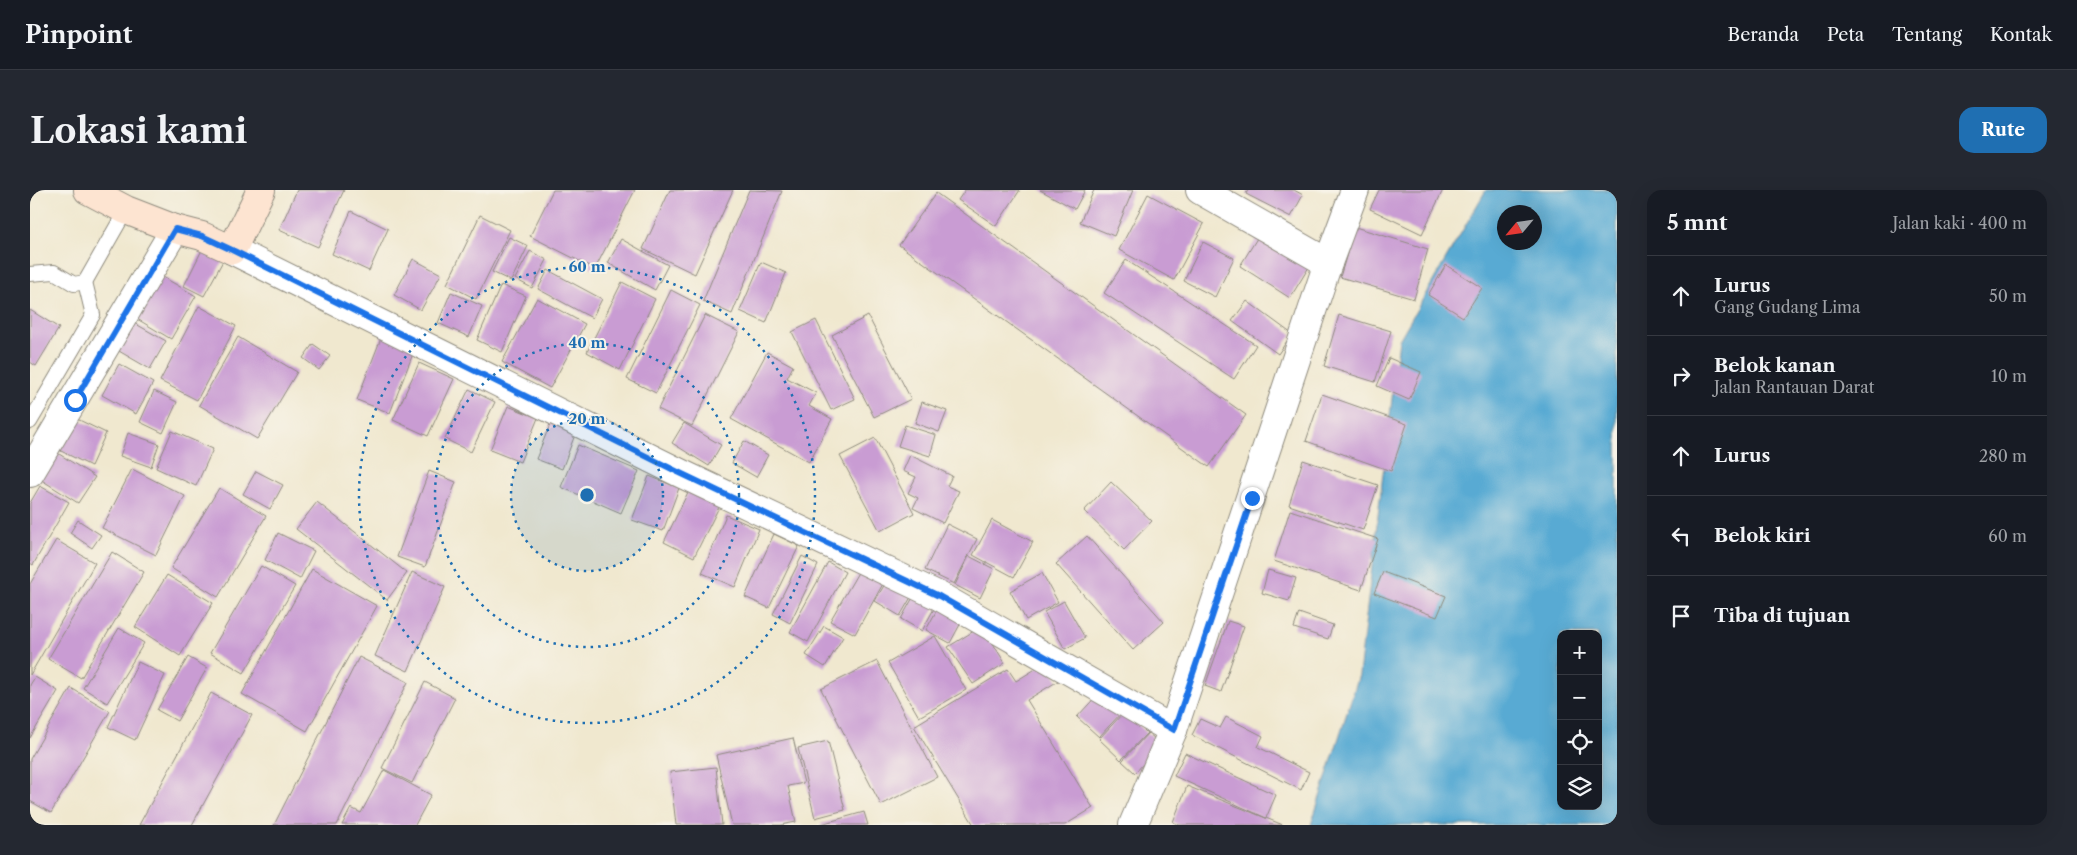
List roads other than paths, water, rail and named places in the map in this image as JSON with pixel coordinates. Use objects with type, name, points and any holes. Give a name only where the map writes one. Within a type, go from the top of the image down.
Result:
[{"type":"street","points":[[88,190],[126,210],[175,229],[202,236],[678,472],[939,596],[1174,730]]},
{"type":"street","points":[[225,247],[243,190]]},
{"type":"street","points":[[225,247],[261,190]]},
{"type":"street","points":[[1200,190],[1328,264]]},
{"type":"street","points":[[1133,825],[1174,730],[1328,264],[1355,190]]},
{"type":"street","points":[[30,473],[175,229]]},
{"type":"lane","points":[[30,422],[93,315],[85,282],[126,210]]},
{"type":"lane","points":[[30,274],[54,272],[74,284],[85,282]]},
{"type":"water","points":[[1486,190],[1617,190],[1617,825],[1311,825],[1359,675],[1399,340]]}]
